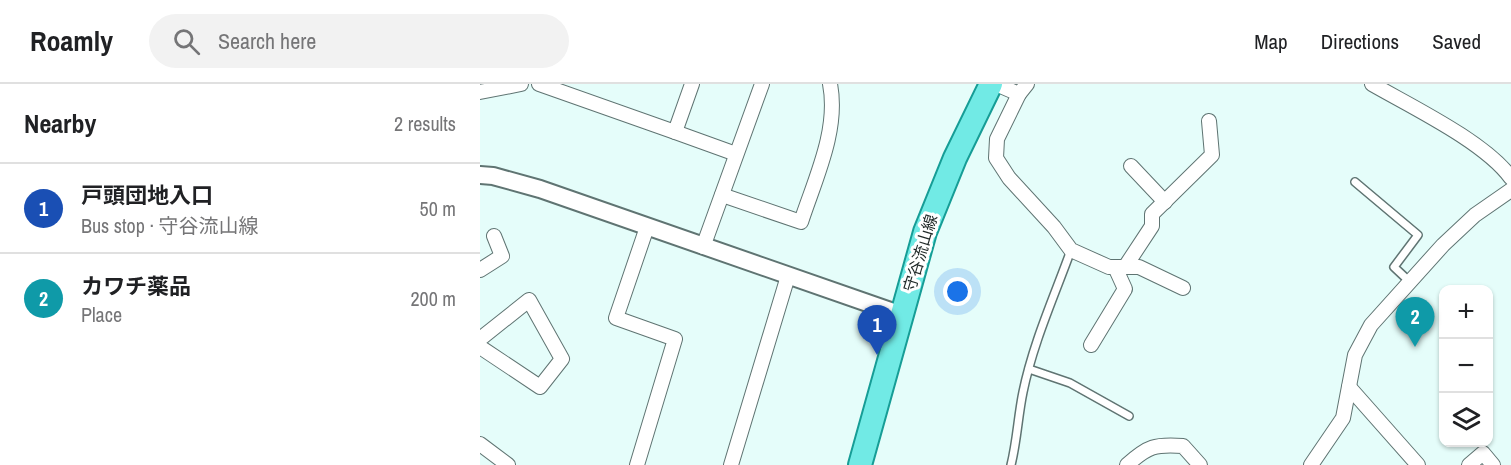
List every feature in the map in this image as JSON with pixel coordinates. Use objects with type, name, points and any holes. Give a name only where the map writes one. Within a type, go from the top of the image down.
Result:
[{"type":"main road","name":"守谷流山線","points":[[860,465],[938,197],[991,84]]},
{"type":"street","points":[[480,92],[521,84]]},
{"type":"street","points":[[539,84],[736,154]]},
{"type":"street","points":[[675,132],[692,84]]},
{"type":"street","points":[[703,247],[762,84]]},
{"type":"street","points":[[722,195],[801,222],[828,138],[833,103],[830,84]]},
{"type":"street","points":[[996,84],[1023,89],[997,139],[996,158],[1009,178],[1054,227],[1071,250],[1108,267],[1139,267],[1183,288]]},
{"type":"street","points":[[1372,84],[1474,145],[1503,166],[1511,178]]},
{"type":"street","points":[[1120,267],[1152,226],[1152,214],[1212,155],[1209,121]]},
{"type":"street","points":[[1131,166],[1165,202]]},
{"type":"street","points":[[480,176],[493,176],[540,189],[902,315]]},
{"type":"street","points":[[1311,465],[1343,418],[1355,355],[1371,325],[1475,215],[1511,190]]},
{"type":"street","points":[[637,465],[675,339],[616,318],[647,227]]},
{"type":"street","points":[[480,270],[501,255],[494,236]]},
{"type":"street","points":[[1091,345],[1125,289],[1120,267]]},
{"type":"street","points":[[731,465],[788,276]]},
{"type":"street","points":[[480,339],[529,300],[562,359],[540,387],[480,347]]},
{"type":"street","points":[[1349,387],[1411,462]]},
{"type":"street","points":[[480,444],[492,460],[508,465]]},
{"type":"street","points":[[1127,465],[1142,451],[1158,444],[1183,446],[1200,465]]},
{"type":"street","points":[[1469,465],[1483,453],[1493,465]]},
{"type":"lane","points":[[1355,182],[1418,235],[1394,267],[1410,282]]},
{"type":"lane","points":[[1011,465],[1029,369],[1071,250]]},
{"type":"lane","points":[[1029,369],[1070,382],[1129,416]]},
{"type":"place","name":"カワチ薬品","points":[[1415,347]]},
{"type":"place","name":"戸頭団地入口","points":[[877,355]]}]
